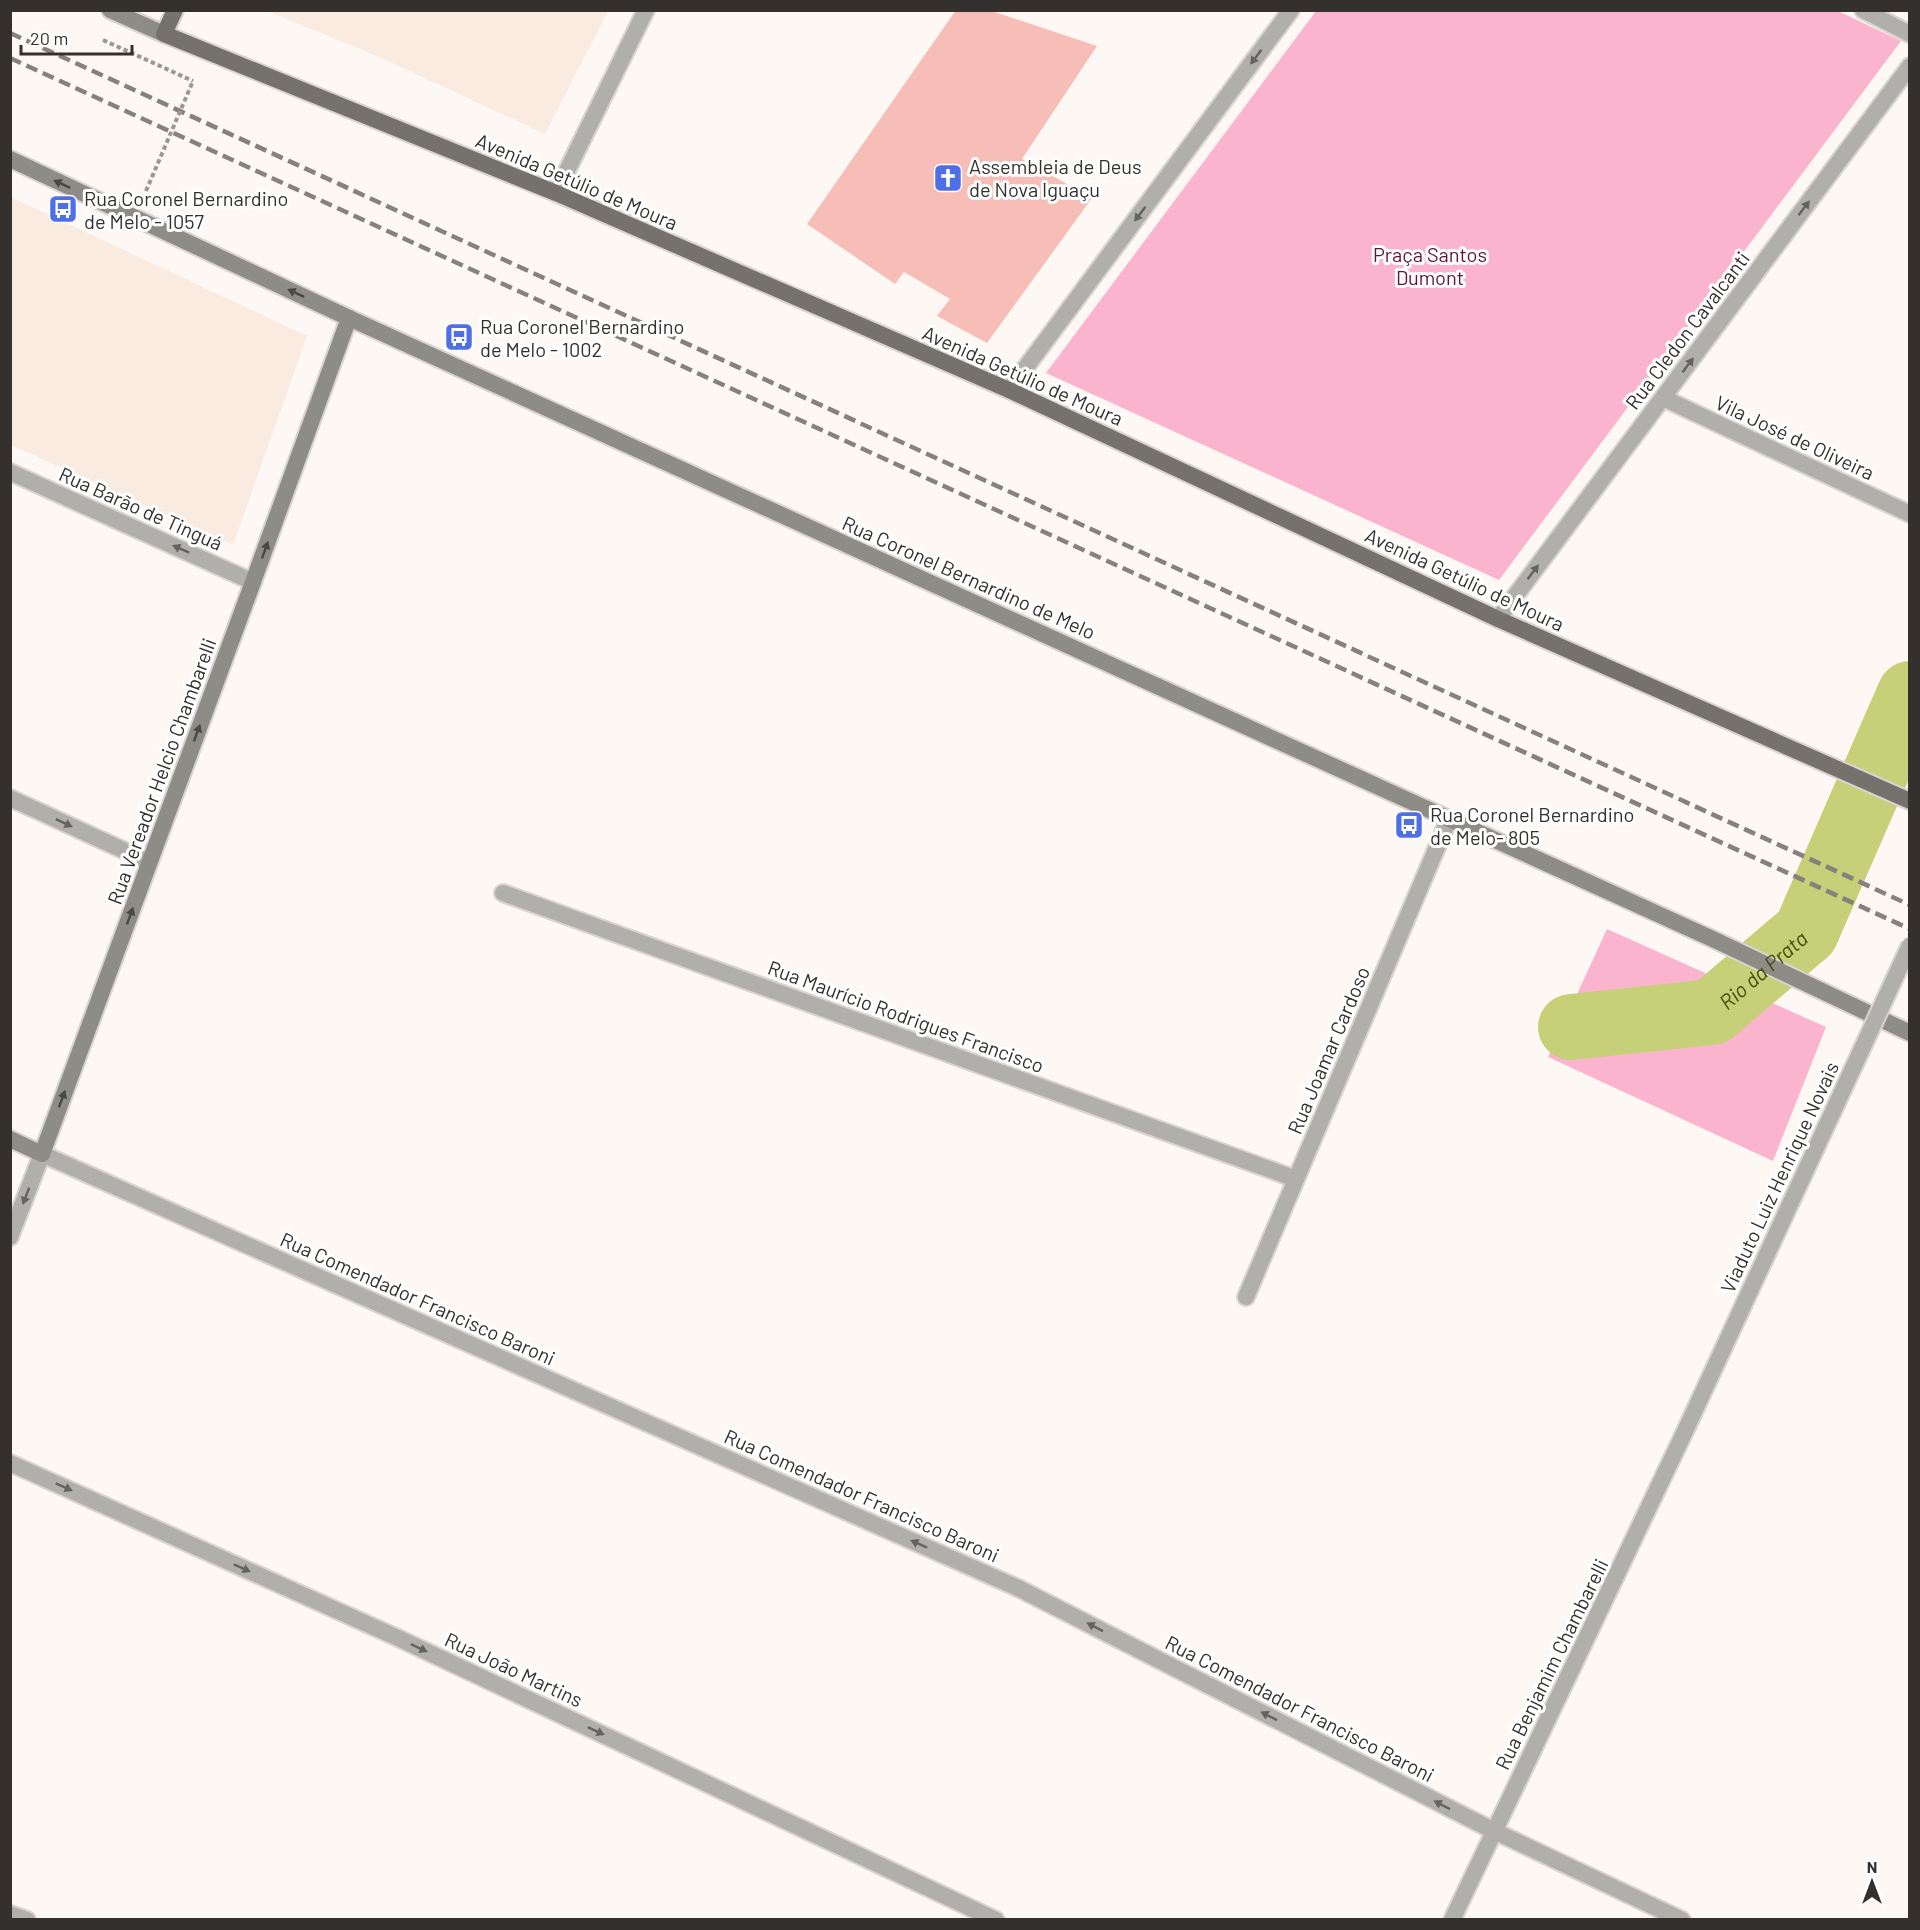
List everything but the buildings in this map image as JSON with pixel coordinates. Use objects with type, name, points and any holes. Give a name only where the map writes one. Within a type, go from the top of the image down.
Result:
[{"type":"main road","name":"Avenida Getúlio de Moura","points":[[110,10],[556,193],[1009,390],[1498,619],[1910,801]]},
{"type":"main road","points":[[164,34],[175,10]]},
{"type":"main road","name":"Rua Coronel Bernardino de Melo","points":[[10,159],[349,318],[1803,980],[1910,1033]]},
{"type":"main road","name":"Rua Vereador Helcio Chambarelli","points":[[42,1154],[349,318]]},
{"type":"main road","name":"Rua Comendador Francisco Baroni","points":[[10,1139],[42,1154]]},
{"type":"street","points":[[556,193],[646,10]]},
{"type":"street","points":[[1009,390],[1291,10]]},
{"type":"street","points":[[1863,10],[1910,34]]},
{"type":"street","name":"Rua Cledon Cavalcanti","points":[[1498,619],[1910,66]]},
{"type":"street","name":"Vila José de Oliveira","points":[[1663,398],[1910,514]]},
{"type":"street","name":"Rua Barão de Tinguá","points":[[10,472],[253,582]]},
{"type":"street","points":[[10,798],[150,862]]},
{"type":"street","name":"Rua Joamar Cardoso","points":[[1246,1297],[1449,819]]},
{"type":"street","name":"Rua Maurício Rodrigues Francisco","points":[[503,893],[1296,1179]]},
{"type":"street","name":"Viaduto Luiz Henrique Novais","points":[[1687,1427],[1910,945]]},
{"type":"street","name":"Rua Vereador Helcio Chambarelli","points":[[10,1237],[42,1154]]},
{"type":"street","name":"Rua Comendador Francisco Baroni","points":[[42,1154],[1018,1588],[1494,1831],[1682,1920]]},
{"type":"street","name":"Rua Benjamim Chambarelli","points":[[1452,1920],[1687,1427]]},
{"type":"street","name":"Rua João Martins","points":[[10,1463],[387,1633],[996,1920]]},
{"type":"street","points":[[10,1914],[27,1920]]},
{"type":"path","points":[[96,37],[193,81],[146,191]]},
{"type":"shaded area","points":[[608,10],[545,134],[377,56],[267,11]]},
{"type":"shaded area","points":[[11,197],[307,336],[233,545],[11,445]]},
{"type":"green space","name":"Praça Santos Dumont","points":[[1316,11],[1838,11],[1901,41],[1499,580],[1046,373]]},
{"type":"green space","points":[[1607,929],[1826,1027],[1773,1161],[1548,1057]]},
{"type":"waterway","name":"Rio da Prata","points":[[1571,1027],[1712,1012],[1806,932],[1910,694]]},
{"type":"railway","points":[[10,33],[1910,905]]},
{"type":"railway","points":[[10,58],[1910,929]]},
{"type":"place","name":"Assembleia de Deus de Nova Iguaçu","points":[[948,178]]},
{"type":"place","name":"Rua Coronel Bernardino de Melo - 1057","points":[[63,209]]},
{"type":"place","name":"Rua Coronel Bernardino de Melo - 1002","points":[[459,337]]},
{"type":"place","name":"Rua Coronel Bernardino de Melo- 805","points":[[1409,825]]}]
